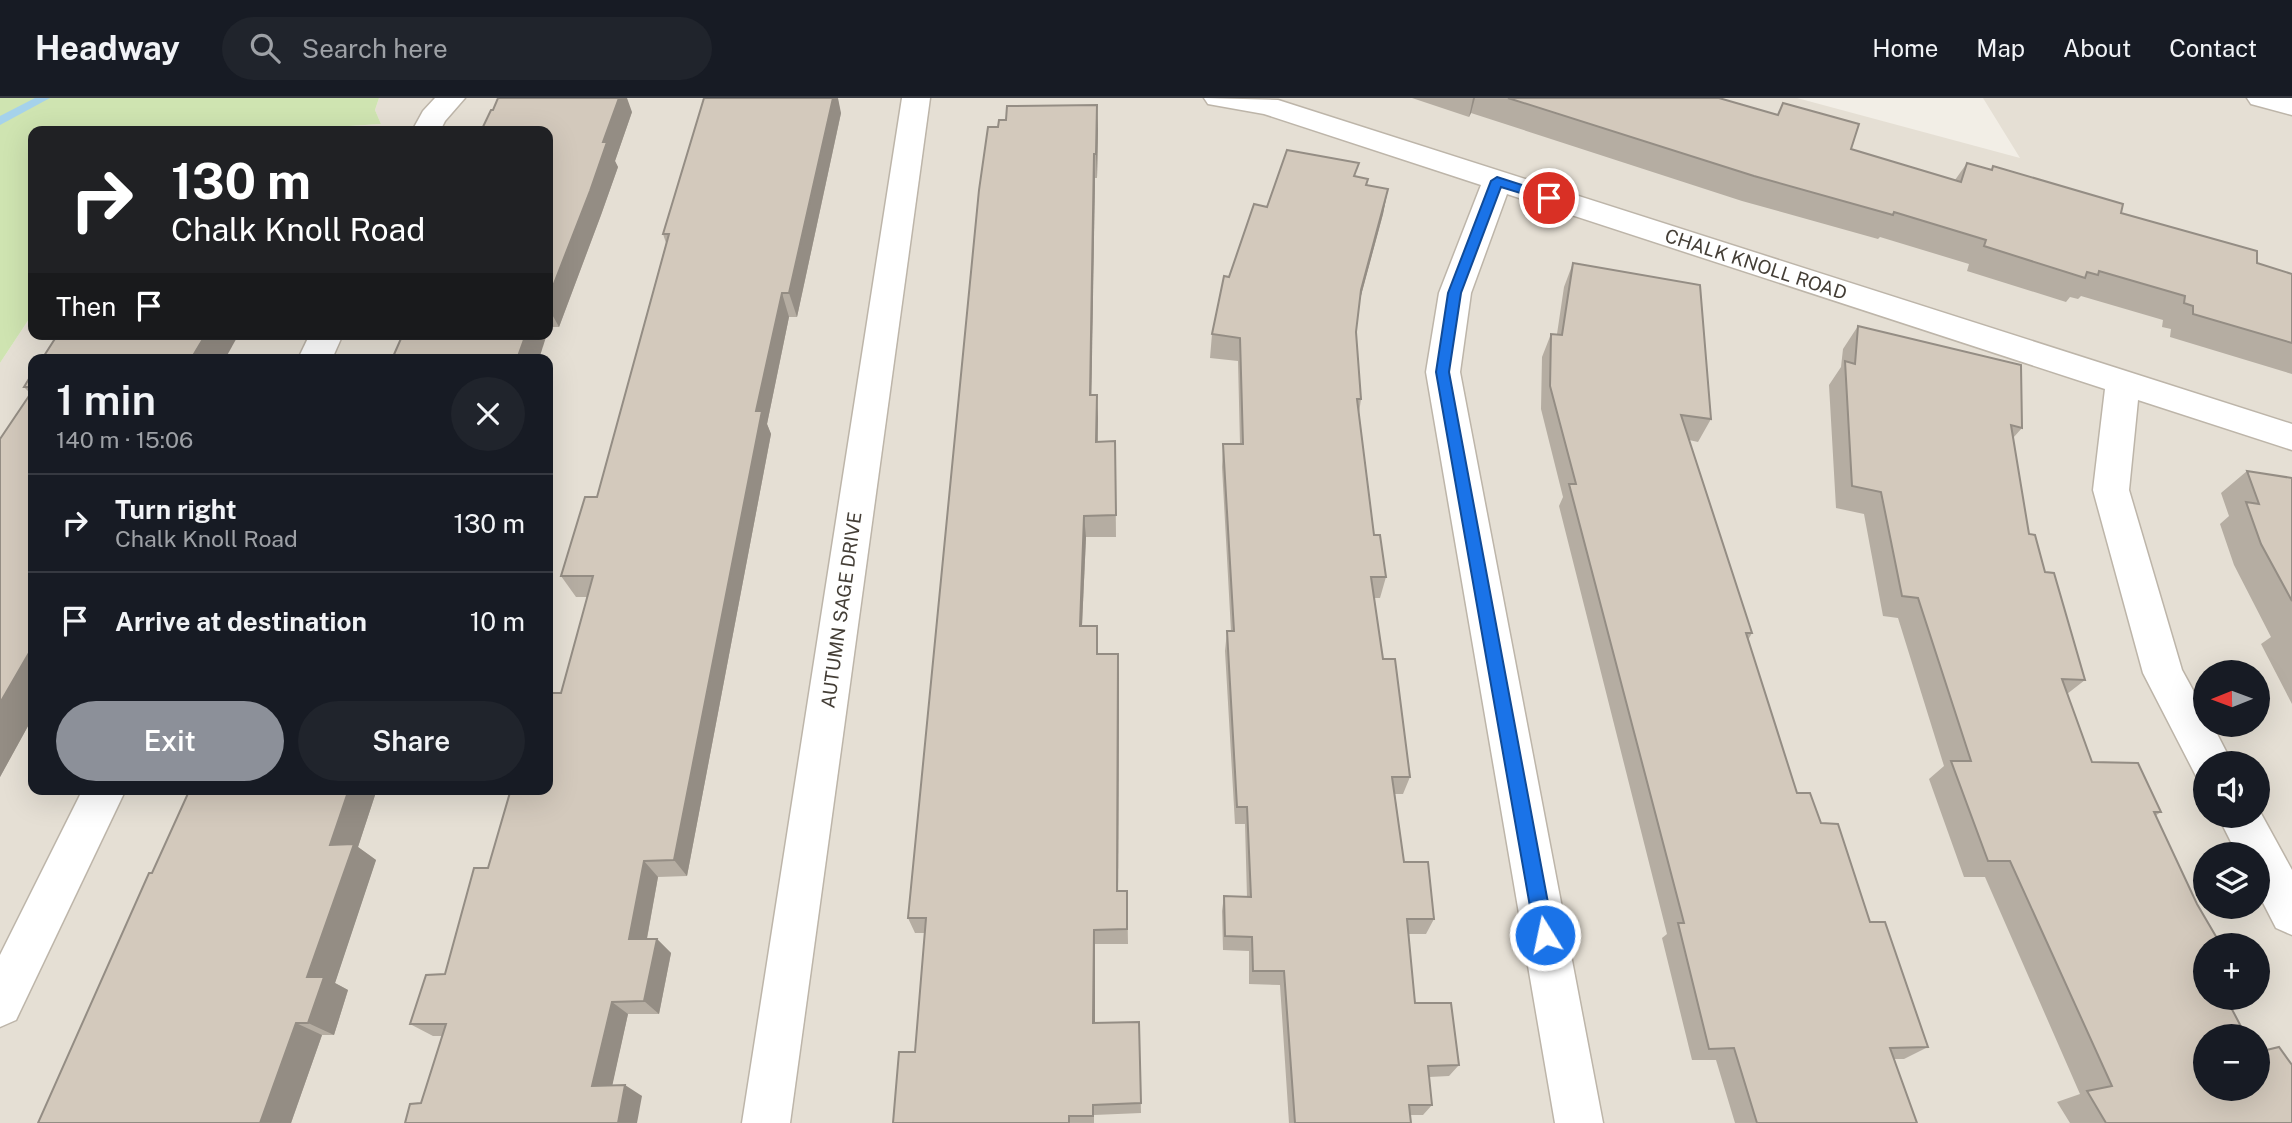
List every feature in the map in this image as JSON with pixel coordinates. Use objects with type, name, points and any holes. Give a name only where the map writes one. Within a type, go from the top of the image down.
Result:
[{"type":"street","points":[[428,126],[433,117],[451,98]]},
{"type":"street","name":"AUTUMN SAGE DRIVE","points":[[765,1123],[916,98]]},
{"type":"street","name":"CHALK KNOLL ROAD","points":[[1218,98],[1268,106],[2292,437]]},
{"type":"street","points":[[2261,98],[2292,106]]},
{"type":"street","points":[[1497,181],[1455,293],[1443,372],[1579,1123]]},
{"type":"street","points":[[2123,382],[2111,490],[2163,673],[2205,751]]},
{"type":"street","points":[[0,1004],[102,795]]},
{"type":"street","points":[[2246,828],[2292,913]]},
{"type":"shaded area","points":[[379,98],[1797,98],[2020,158],[1983,98],[2292,98],[2292,1123],[0,1123],[0,363],[28,321],[28,340],[553,340],[553,126],[349,126],[381,124],[375,110]]},
{"type":"green space","points":[[0,98],[379,98],[375,110],[381,124],[28,126],[28,321],[0,363]]},
{"type":"building","points":[[498,98],[619,98],[603,142],[607,142],[590,191],[553,286],[553,126],[483,126]]},
{"type":"building","points":[[704,98],[833,98],[789,293],[782,293],[756,411],[762,411],[674,860],[644,861],[629,939],[657,939],[644,1001],[612,1002],[592,1086],[625,1085],[618,1123],[405,1123],[410,1104],[421,1103],[446,1024],[410,1024],[426,975],[445,974],[474,868],[488,868],[509,795],[553,795],[553,693],[561,693],[593,576],[561,576],[585,497],[597,497],[669,234],[663,234]]},
{"type":"building","points":[[1508,98],[1719,98],[1778,115],[1783,103],[1859,124],[1851,149],[1961,182],[1967,163],[1992,170],[1993,166],[2123,204],[2121,213],[2257,251],[2257,263],[2292,274],[2292,343],[2193,314],[2193,306],[2184,303],[2185,296],[2099,271],[2098,275],[2087,272],[2085,278],[1984,246],[1986,240],[1894,212],[1893,215],[1754,176]]},
{"type":"building","points":[[1097,105],[1090,395],[1097,395],[1096,442],[1115,441],[1116,515],[1084,516],[1080,626],[1097,626],[1097,654],[1118,654],[1117,891],[1127,891],[1127,929],[1094,930],[1093,1023],[1139,1022],[1141,1103],[1093,1105],[1093,1116],[1069,1116],[1069,1123],[893,1123],[899,1052],[915,1052],[926,918],[908,918],[979,190],[988,127],[998,127],[999,120],[1006,120],[1007,106]]},
{"type":"building","points":[[1287,150],[1359,163],[1354,176],[1368,179],[1366,185],[1388,189],[1361,290],[1356,332],[1361,399],[1357,399],[1374,535],[1380,535],[1386,577],[1371,577],[1383,659],[1395,659],[1410,777],[1392,777],[1404,862],[1428,862],[1434,919],[1407,919],[1415,1003],[1451,1003],[1459,1065],[1428,1066],[1432,1105],[1409,1105],[1411,1123],[1295,1123],[1284,971],[1253,971],[1252,937],[1225,936],[1224,896],[1251,897],[1247,807],[1237,807],[1227,631],[1234,631],[1223,444],[1243,444],[1240,338],[1212,334],[1224,276],[1229,277],[1254,204],[1267,207]]},
{"type":"building","points":[[1573,263],[1700,285],[1711,419],[1681,415],[1752,633],[1746,633],[1797,793],[1810,793],[1821,823],[1838,824],[1870,922],[1885,922],[1928,1047],[1890,1048],[1917,1123],[1757,1123],[1734,1048],[1709,1049],[1678,923],[1684,923],[1569,484],[1576,484],[1550,386],[1551,334],[1562,335]]},
{"type":"building","points":[[1858,326],[2021,365],[2022,428],[2011,425],[2029,534],[2035,535],[2045,572],[2054,573],[2085,680],[2062,679],[2092,762],[2138,763],[2161,812],[2154,812],[2193,895],[2193,919],[2206,919],[2214,933],[2193,933],[2193,1010],[2232,1010],[2240,1024],[2193,1024],[2193,1101],[2270,1101],[2270,1049],[2279,1047],[2292,1065],[2292,1123],[2106,1123],[2087,1091],[2112,1086],[2010,861],[1988,861],[1951,761],[1971,761],[1918,598],[1902,596],[1881,492],[1852,486],[1845,361],[1855,364]]},
{"type":"building","points":[[54,340],[202,340],[194,354],[45,354]]},
{"type":"building","points":[[400,340],[524,340],[519,354],[394,354]]},
{"type":"building","points":[[28,397],[28,655],[0,703],[0,439]]},
{"type":"building","points":[[2247,471],[2292,478],[2292,601],[2261,544],[2246,502],[2259,504]]},
{"type":"building","points":[[187,795],[347,795],[330,845],[354,844],[307,977],[324,977],[308,1023],[296,1023],[260,1123],[38,1123],[149,873],[152,873]]},
{"type":"waterway","points":[[0,121],[44,98]]},
{"type":"route","points":[[1545,935],[1443,372],[1455,293],[1497,181],[1549,198]]}]
